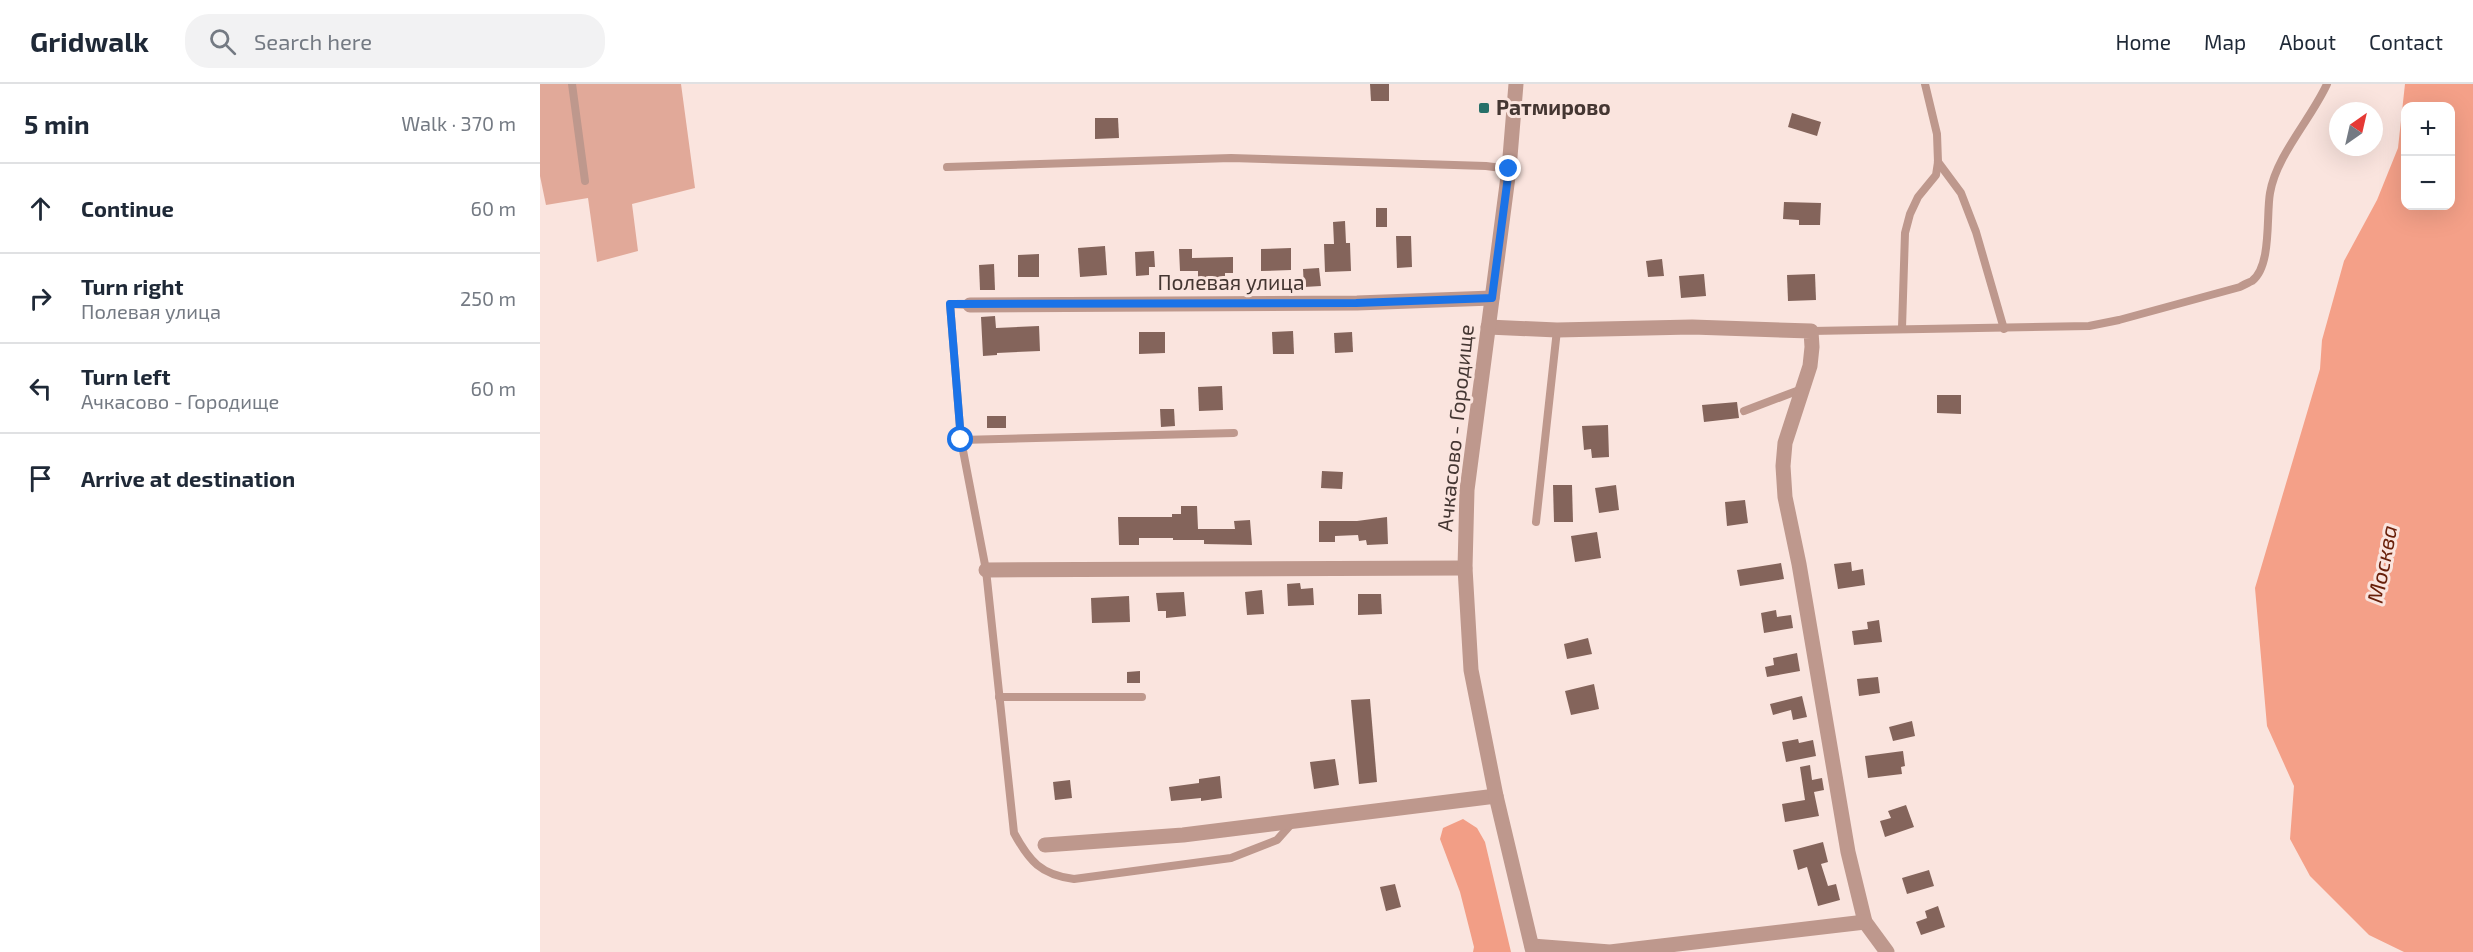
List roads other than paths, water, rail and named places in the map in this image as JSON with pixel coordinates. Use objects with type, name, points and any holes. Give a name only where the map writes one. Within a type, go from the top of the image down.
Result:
[{"type":"street","name":"Ачкасово - Городище","points":[[1516,84],[1509,169],[1467,490],[1465,568],[1471,670],[1496,796],[1533,949]]},
{"type":"street","name":"Полевая улица","points":[[970,305],[1356,303],[1492,298]]},
{"type":"street","points":[[1488,327],[1557,330],[1692,327],[1811,331],[1810,366],[1785,443],[1783,466],[1785,497],[1799,564],[1848,852],[1864,922],[1887,952]]},
{"type":"street","points":[[986,570],[1465,568]]},
{"type":"street","points":[[1045,845],[1183,835],[1496,796]]},
{"type":"street","points":[[1533,949],[1610,952],[1864,922]]},
{"type":"lane","points":[[572,84],[585,181]]},
{"type":"lane","points":[[1902,328],[1905,233],[1918,197],[1936,175],[1938,162],[1937,134],[1926,84]]},
{"type":"lane","points":[[1811,331],[2089,326],[2240,287],[2254,280],[2261,265],[2268,239],[2270,194],[2274,176],[2327,84]]},
{"type":"lane","points":[[947,167],[1231,158],[1486,166],[1509,169]]},
{"type":"lane","points":[[1938,162],[1961,193],[1976,231],[2004,329]]},
{"type":"lane","points":[[970,305],[950,304],[961,440],[986,570],[1014,833],[1024,853],[1041,869],[1055,876],[1074,879],[1231,858],[1277,840],[1294,821]]},
{"type":"lane","points":[[1536,522],[1557,330]]},
{"type":"lane","points":[[1744,411],[1802,389]]},
{"type":"lane","points":[[961,440],[1234,434]]},
{"type":"lane","points":[[999,697],[1142,697]]},
{"type":"water","name":"Москва","points":[[2405,84],[2473,84],[2473,952],[2404,952],[2369,935],[2310,876],[2290,839],[2294,786],[2267,726],[2255,588],[2320,369],[2322,340],[2344,261],[2377,200],[2398,148],[2401,121],[2401,210],[2455,210],[2455,102],[2403,102]]},
{"type":"place","name":"Ратмирово","points":[[1484,108]]}]
